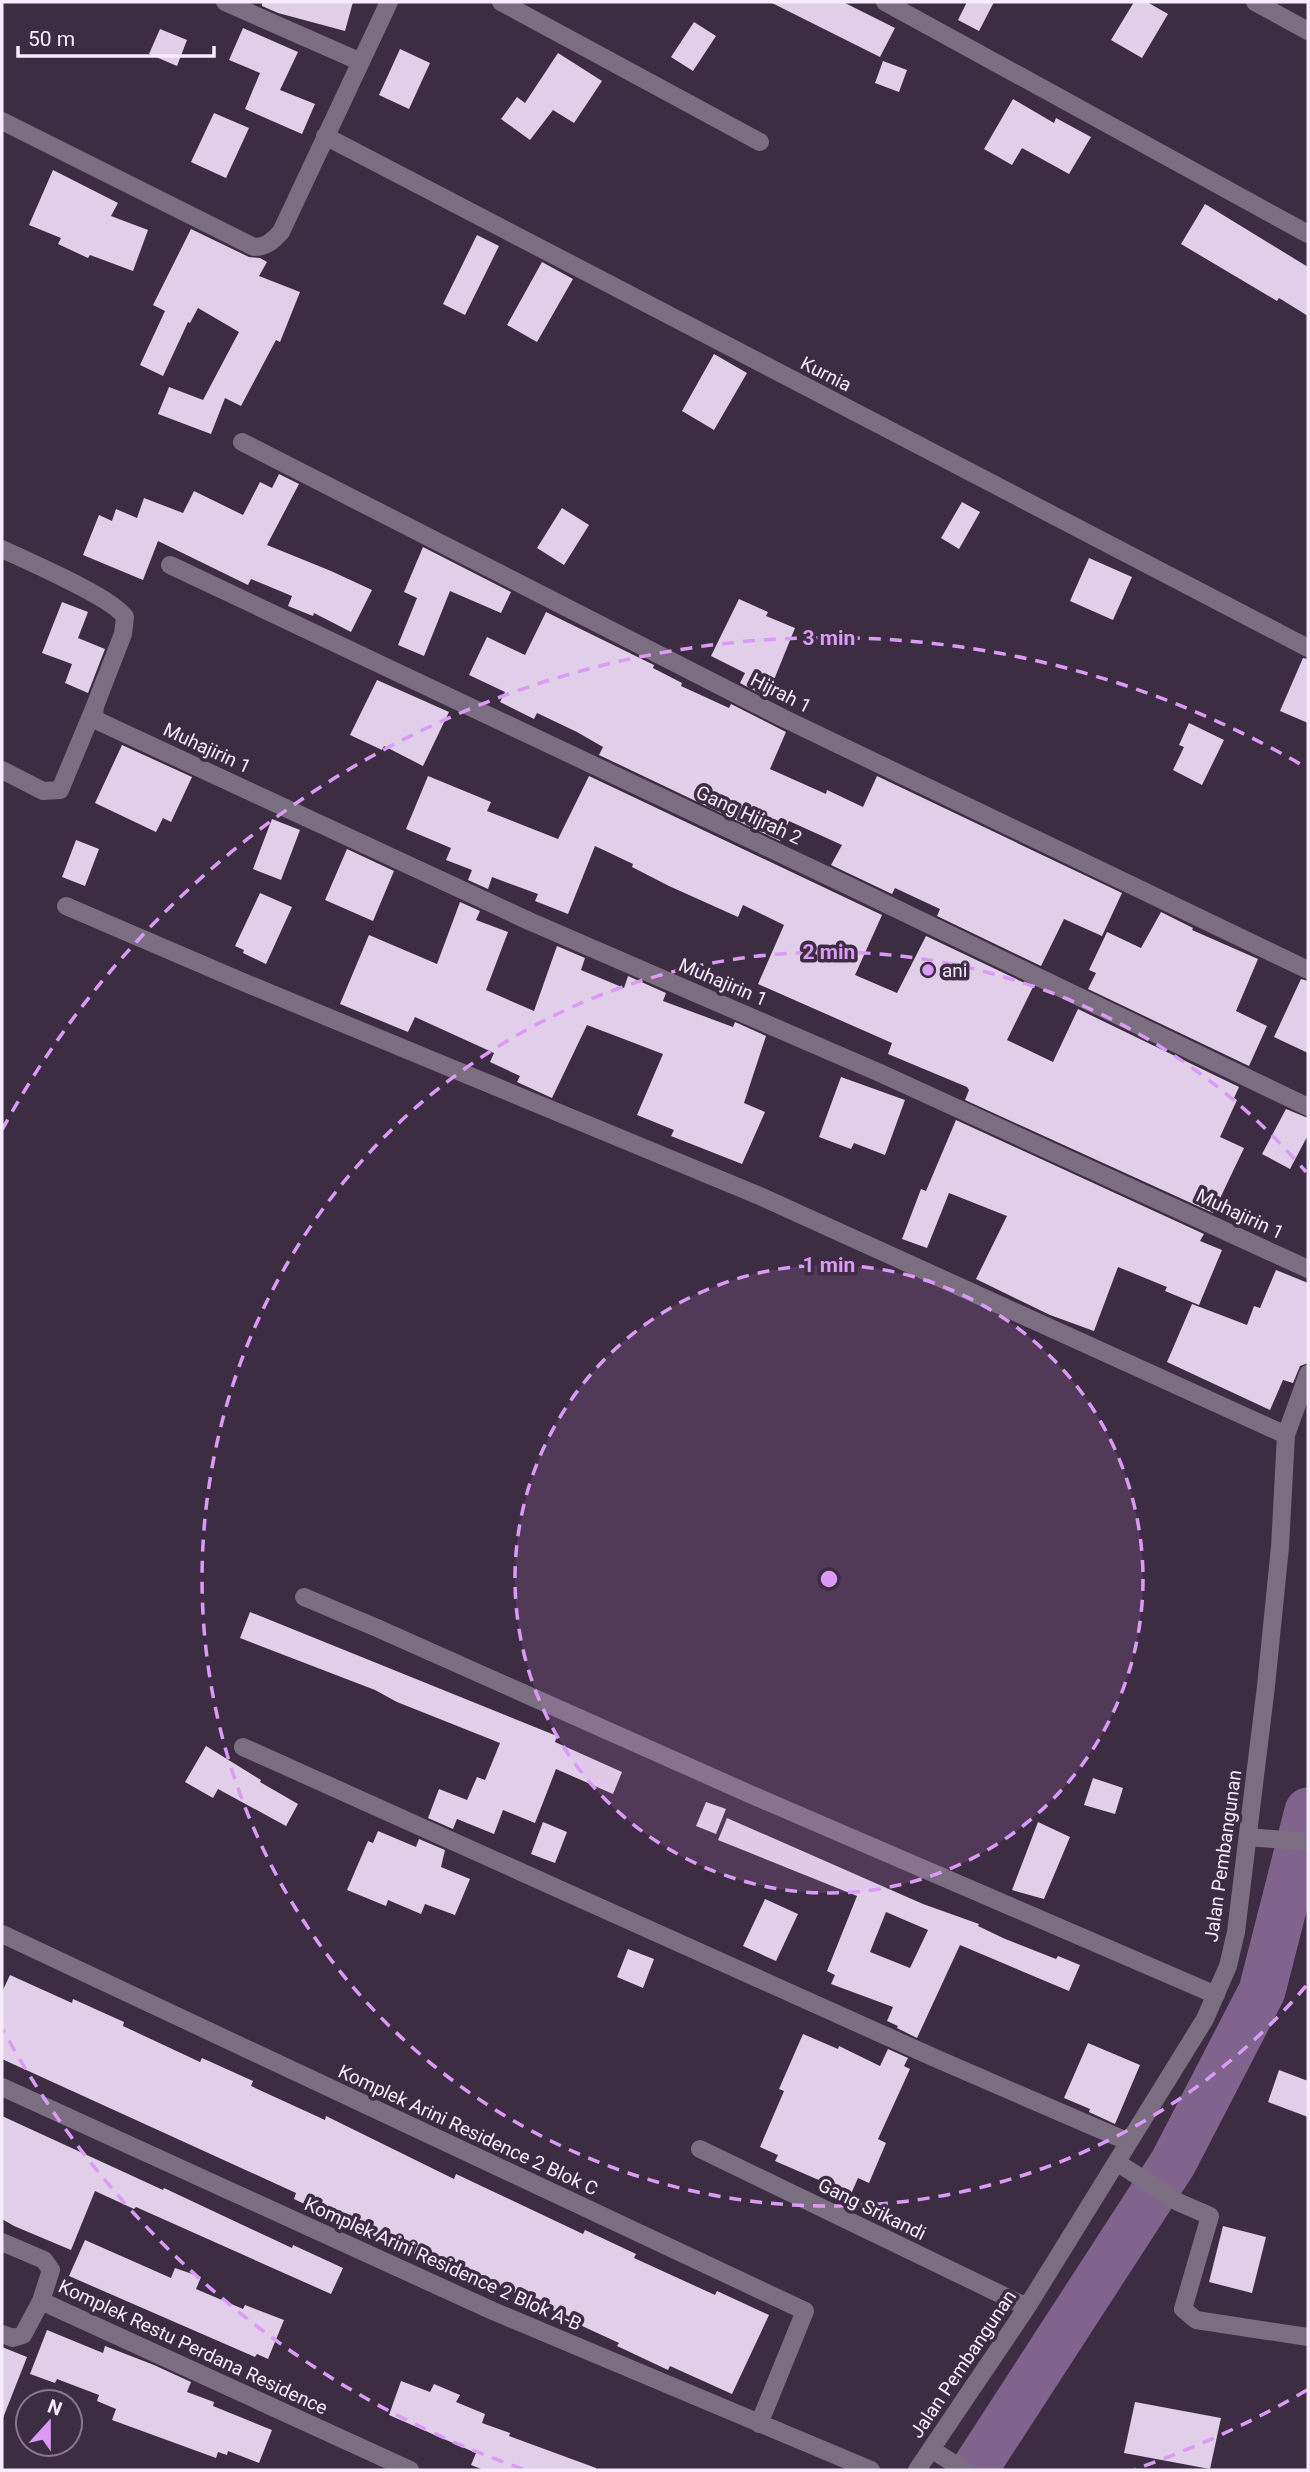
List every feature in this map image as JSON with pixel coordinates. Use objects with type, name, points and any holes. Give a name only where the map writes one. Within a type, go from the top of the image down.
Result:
[{"type":"street","points":[[225,2],[361,62]]},
{"type":"street","points":[[2,121],[254,247],[262,247],[271,243],[281,232],[389,2]]},
{"type":"street","points":[[501,2],[760,142]]},
{"type":"street","points":[[885,2],[1308,234]]},
{"type":"street","points":[[1255,2],[1308,32]]},
{"type":"street","name":"Kurnia","points":[[325,136],[1308,648]]},
{"type":"street","name":"Hijrah 1","points":[[242,442],[783,718],[1308,970]]},
{"type":"street","points":[[2,549],[80,587],[115,607],[125,617],[123,634],[60,790],[43,791],[2,770]]},
{"type":"street","name":"Gang Hijrah 2","points":[[170,565],[849,886],[1308,1107]]},
{"type":"street","name":"Muhajirin 1","points":[[95,706],[94,715],[98,721],[121,732],[529,921],[880,1073],[1308,1269]]},
{"type":"street","points":[[66,906],[762,1197],[1286,1435]]},
{"type":"street","name":"Jalan Pembangunan","points":[[917,2470],[1119,2164],[1129,2143],[1205,2019],[1228,1966],[1236,1932],[1266,1686],[1280,1547],[1286,1435],[1308,1374]]},
{"type":"street","points":[[304,1597],[752,1795],[1216,1995]]},
{"type":"street","points":[[243,1747],[1129,2143]]},
{"type":"street","points":[[1248,1837],[1308,1842]]},
{"type":"street","name":"Komplek Arini Residence 2 Blok C","points":[[2,1934],[805,2311],[759,2424]]},
{"type":"street","name":"Komplek Arini Residence 2 Blok A-B","points":[[2,2087],[481,2305],[871,2470]]},
{"type":"street","name":"Gang Srikandi","points":[[700,2149],[1027,2307]]},
{"type":"street","points":[[1119,2164],[1178,2202],[1210,2216],[1183,2309],[1188,2315],[1196,2320],[1308,2337]]},
{"type":"street","name":"Komplek Restu Perdana Residence","points":[[2,2242],[44,2260],[51,2270],[41,2301],[410,2470]]},
{"type":"street","points":[[2,2334],[13,2339],[23,2335],[41,2301]]},
{"type":"street","points":[[932,2449],[964,2470]]},
{"type":"building","points":[[262,2],[353,2],[345,31],[278,13],[262,6]]},
{"type":"building","points":[[770,2],[843,2],[895,28],[880,57]]},
{"type":"building","points":[[967,2],[994,2],[979,31],[958,20]]},
{"type":"building","points":[[1134,2],[1147,2],[1168,14],[1142,58],[1111,40]]},
{"type":"building","points":[[694,22],[716,36],[693,71],[671,57]]},
{"type":"building","points":[[243,28],[298,52],[280,90],[315,104],[302,134],[245,109],[260,73],[229,60]]},
{"type":"building","points":[[160,29],[187,40],[177,66],[149,54]]},
{"type":"building","points":[[400,49],[430,63],[409,109],[379,95]]},
{"type":"building","points":[[558,53],[602,81],[574,123],[553,110],[530,140],[501,119],[517,97],[525,103]]},
{"type":"building","points":[[883,61],[907,70],[899,92],[875,83]]},
{"type":"building","points":[[1013,99],[1054,123],[1056,118],[1091,137],[1069,174],[1022,148],[1012,165],[984,149]]},
{"type":"building","points":[[214,113],[249,128],[226,178],[191,162]]},
{"type":"building","points":[[53,170],[118,203],[111,216],[148,230],[133,271],[90,255],[88,258],[58,244],[61,238],[29,225]]},
{"type":"building","points":[[1205,204],[1308,267],[1308,316],[1279,298],[1277,301],[1181,244]]},
{"type":"building","points":[[191,229],[249,257],[267,262],[259,276],[300,292],[280,342],[276,340],[241,406],[225,398],[211,434],[158,414],[169,387],[203,400],[239,332],[198,308],[190,323],[188,322],[163,376],[140,365],[165,311],[153,305]]},
{"type":"building","points":[[477,235],[499,246],[465,315],[443,304]]},
{"type":"building","points":[[542,262],[573,279],[537,342],[507,325]]},
{"type":"building","points":[[714,354],[747,373],[714,430],[682,411]]},
{"type":"building","points":[[279,474],[299,484],[267,545],[372,590],[351,632],[314,613],[313,616],[288,606],[292,596],[251,579],[248,585],[158,541],[143,580],[83,555],[99,515],[112,521],[116,509],[137,518],[144,498],[183,513],[194,491],[243,515],[260,482],[272,488]]},
{"type":"building","points":[[962,502],[980,512],[959,549],[941,538]]},
{"type":"building","points":[[562,508],[589,525],[564,565],[537,548]]},
{"type":"building","points":[[423,547],[511,592],[501,613],[450,591],[424,656],[398,645],[417,598],[404,592]]},
{"type":"building","points":[[1089,558],[1132,577],[1113,620],[1070,601]]},
{"type":"building","points":[[739,599],[768,612],[766,616],[795,628],[767,697],[740,683],[745,673],[711,656]]},
{"type":"building","points":[[62,602],[88,612],[78,638],[105,649],[88,693],[65,683],[72,664],[42,653]]},
{"type":"building","points":[[546,612],[654,665],[653,668],[682,683],[681,686],[729,708],[731,704],[786,732],[770,769],[826,794],[827,790],[863,807],[877,776],[1122,893],[1102,936],[1064,919],[1041,966],[937,916],[940,909],[895,888],[892,894],[831,865],[842,845],[789,821],[780,841],[599,755],[603,747],[577,732],[537,713],[534,719],[500,702],[505,692],[469,675],[487,637],[525,655]]},
{"type":"building","points":[[1303,658],[1308,659],[1308,723],[1280,711]]},
{"type":"building","points":[[377,680],[449,712],[423,766],[384,746],[382,750],[350,735]]},
{"type":"building","points":[[1189,723],[1224,740],[1202,785],[1173,770],[1184,747],[1179,745]]},
{"type":"building","points":[[122,745],[192,777],[171,822],[163,818],[156,832],[95,803]]},
{"type":"building","points":[[428,776],[491,802],[487,811],[558,839],[589,776],[882,915],[855,975],[897,993],[926,936],[1033,987],[1007,1040],[1053,1062],[1078,1009],[1239,1087],[1234,1098],[1237,1100],[1220,1137],[1244,1148],[1213,1213],[965,1100],[969,1090],[967,1087],[888,1054],[892,1043],[758,984],[784,925],[743,905],[738,917],[669,886],[632,867],[633,864],[595,846],[568,914],[535,901],[538,894],[492,877],[488,889],[468,880],[472,870],[446,860],[451,848],[406,829]]},
{"type":"building","points":[[272,819],[300,830],[281,880],[253,869]]},
{"type":"building","points":[[76,840],[99,849],[85,886],[62,877]]},
{"type":"building","points":[[347,849],[394,871],[373,921],[325,900]]},
{"type":"building","points":[[260,893],[292,907],[266,964],[235,946]]},
{"type":"building","points":[[460,902],[480,911],[476,920],[508,932],[486,990],[534,1011],[557,946],[585,958],[581,970],[624,988],[628,976],[666,993],[663,1001],[733,1027],[735,1022],[766,1036],[744,1103],[765,1112],[742,1164],[671,1136],[674,1130],[637,1115],[663,1054],[587,1025],[552,1098],[517,1082],[520,1076],[490,1062],[494,1053],[415,1017],[408,1032],[340,1004],[369,935],[437,964]]},
{"type":"building","points":[[1161,912],[1193,928],[1192,930],[1258,959],[1236,1011],[1267,1026],[1249,1066],[1088,989],[1096,973],[1089,970],[1107,932],[1141,948]]},
{"type":"building","points":[[1301,979],[1308,981],[1308,1053],[1274,1037]]},
{"type":"building","points":[[841,1077],[905,1100],[885,1155],[854,1143],[851,1149],[819,1137]]},
{"type":"building","points":[[1286,1109],[1308,1118],[1308,1135],[1290,1169],[1262,1154]]},
{"type":"building","points":[[956,1120],[1204,1234],[1200,1241],[1222,1250],[1199,1305],[1165,1291],[1167,1287],[1118,1267],[1094,1331],[1050,1315],[976,1279],[1007,1216],[949,1193],[927,1248],[902,1239],[921,1189],[926,1191]]},
{"type":"building","points":[[1276,1270],[1308,1283],[1308,1363],[1300,1366],[1293,1383],[1283,1380],[1270,1410],[1167,1362],[1192,1304],[1247,1325],[1254,1306],[1260,1308]]},
{"type":"building","points":[[250,1612],[557,1736],[555,1742],[622,1772],[613,1794],[556,1769],[535,1823],[503,1810],[494,1834],[457,1819],[453,1829],[428,1818],[439,1789],[467,1800],[477,1777],[485,1780],[500,1743],[397,1702],[375,1690],[240,1638]]},
{"type":"building","points":[[206,1746],[298,1804],[286,1826],[218,1789],[213,1798],[185,1782]]},
{"type":"building","points":[[1093,1778],[1123,1788],[1115,1814],[1084,1805]]},
{"type":"building","points":[[706,1802],[726,1809],[716,1834],[696,1826]]},
{"type":"building","points":[[727,1818],[923,1904],[979,1924],[978,1926],[1003,1938],[1056,1959],[1058,1956],[1080,1965],[1069,1991],[960,1945],[917,2038],[887,2021],[893,2007],[831,1984],[835,1975],[827,1971],[857,1896],[718,1840]],"holes":[[[886,1912],[928,1930],[910,1968],[870,1952]]]},
{"type":"building","points":[[543,1822],[567,1832],[555,1863],[531,1854]]},
{"type":"building","points":[[1038,1822],[1070,1837],[1044,1899],[1012,1890]]},
{"type":"building","points":[[378,1831],[416,1847],[419,1839],[445,1850],[441,1867],[470,1879],[455,1915],[425,1904],[421,1914],[388,1900],[386,1906],[347,1890],[368,1841],[373,1843]]},
{"type":"building","points":[[765,1899],[798,1914],[776,1961],[743,1946]]},
{"type":"building","points":[[628,1949],[654,1959],[643,1988],[617,1977]]},
{"type":"building","points":[[10,1975],[72,2003],[73,1999],[124,2022],[123,2026],[200,2062],[202,2058],[253,2081],[251,2086],[325,2120],[326,2116],[454,2179],[456,2174],[583,2234],[585,2230],[636,2254],[634,2258],[715,2295],[717,2291],[769,2315],[732,2394],[670,2366],[668,2370],[617,2346],[619,2343],[554,2313],[555,2311],[475,2275],[473,2279],[353,2227],[294,2199],[296,2193],[2,2059],[2,1992]]},
{"type":"building","points":[[803,2034],[838,2049],[839,2046],[880,2066],[888,2049],[908,2058],[904,2066],[910,2069],[878,2139],[886,2143],[869,2183],[858,2178],[851,2194],[775,2161],[778,2155],[760,2147],[784,2091],[779,2089]]},
{"type":"building","points":[[1088,2043],[1140,2065],[1115,2124],[1064,2098]]},
{"type":"building","points":[[1279,2070],[1308,2081],[1308,2117],[1268,2102]]},
{"type":"building","points":[[2,2116],[292,2248],[293,2245],[343,2268],[331,2294],[95,2191],[71,2250],[14,2226],[2,2219]]},
{"type":"building","points":[[1223,2226],[1266,2237],[1252,2293],[1209,2282]]},
{"type":"building","points":[[85,2240],[171,2278],[175,2268],[201,2277],[196,2289],[243,2309],[245,2305],[284,2320],[268,2359],[257,2354],[255,2357],[69,2276]]},
{"type":"building","points":[[47,2330],[103,2353],[105,2346],[154,2365],[191,2382],[187,2392],[214,2402],[213,2406],[272,2430],[259,2463],[228,2451],[227,2455],[218,2452],[216,2458],[112,2420],[116,2409],[97,2401],[99,2395],[84,2388],[57,2379],[55,2383],[30,2374]]},
{"type":"building","points":[[2,2347],[27,2357],[2,2418]]},
{"type":"building","points":[[401,2381],[430,2392],[434,2384],[460,2395],[456,2402],[485,2414],[482,2423],[596,2470],[484,2470],[471,2465],[476,2453],[389,2415]]},
{"type":"building","points":[[1135,2402],[1221,2418],[1210,2469],[1124,2453]]},
{"type":"waterway","points":[[974,2470],[1173,2163],[1262,1991],[1308,1811]]},
{"type":"place","name":"ani","points":[[928,970]]}]
